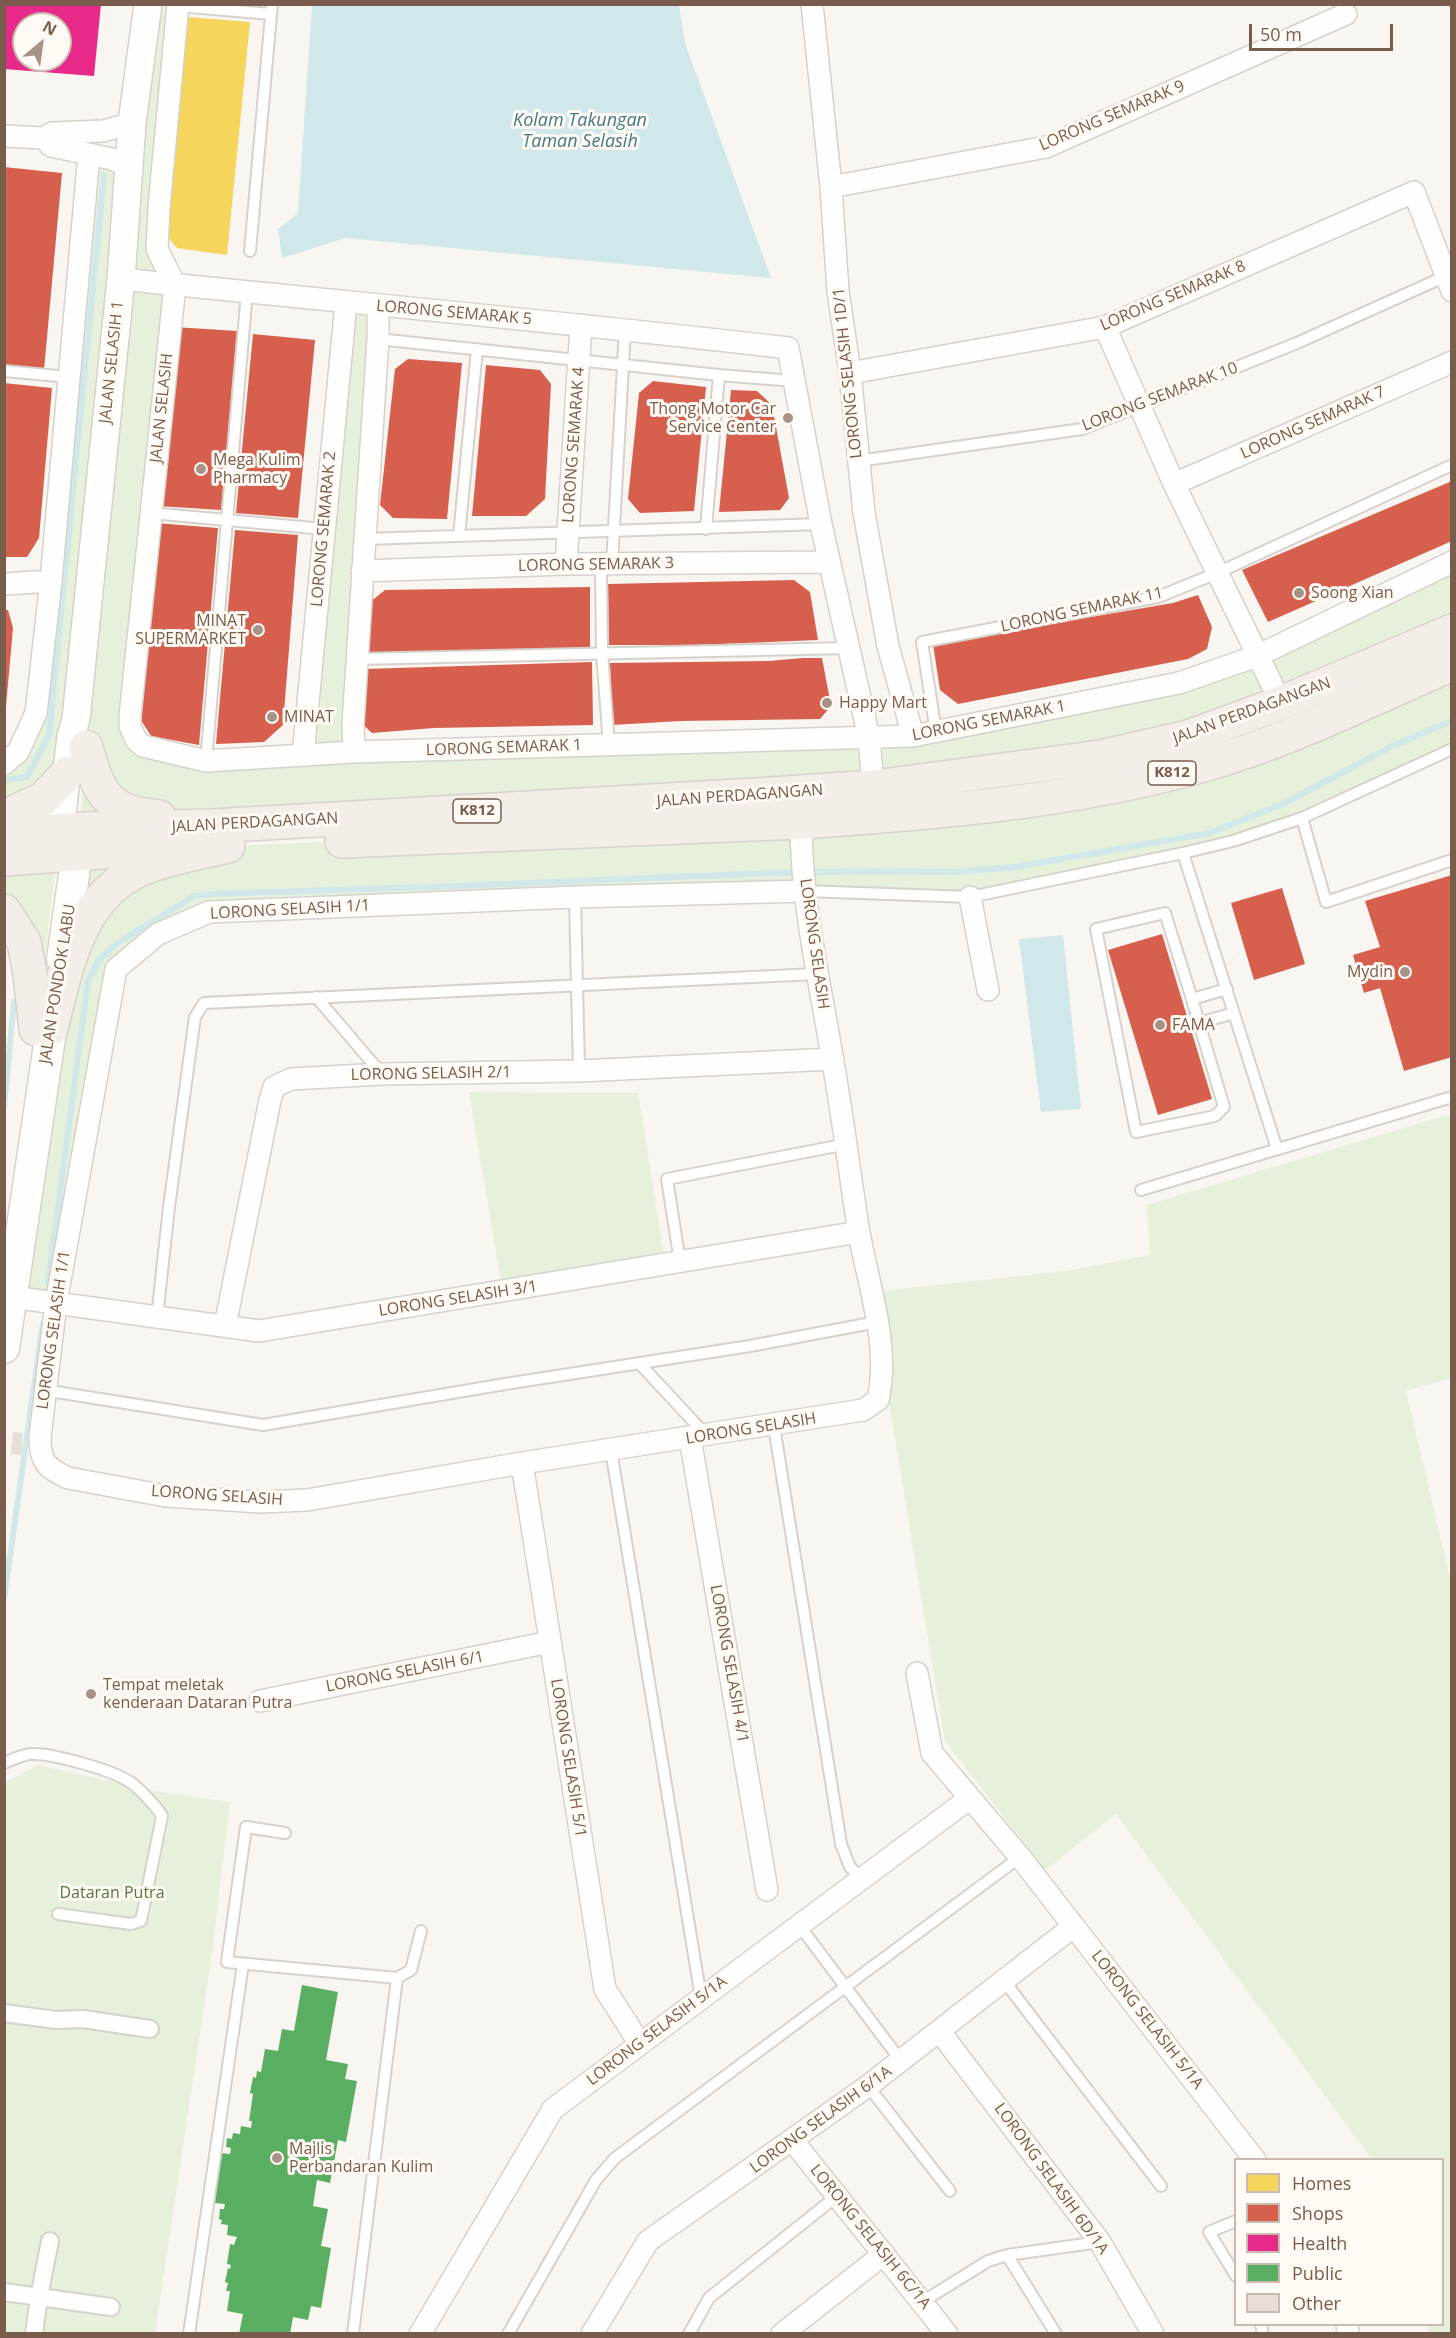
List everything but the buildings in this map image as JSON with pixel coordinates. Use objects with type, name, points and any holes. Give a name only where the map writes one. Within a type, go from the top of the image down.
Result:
[{"type":"main road","name":"JALAN PERDAGANGAN","points":[[4,835],[134,849],[801,835],[874,802],[1100,758],[1188,737],[1281,703],[1452,631]]},
{"type":"main road","name":"JALAN PERDAGANGAN","points":[[4,859],[69,843],[202,826],[756,795],[874,802],[1010,802],[1119,787],[1202,765],[1293,734],[1452,664]]},
{"type":"main road","points":[[81,733],[96,782],[109,800],[126,811],[202,826]]},
{"type":"main road","points":[[4,817],[43,799],[68,773]]},
{"type":"main road","name":"JALAN PONDOK LABU","points":[[4,1348],[38,1113],[44,1028],[69,843]]},
{"type":"main road","points":[[44,1028],[78,938],[99,899],[120,881],[140,870],[228,846]]},
{"type":"main road","points":[[4,911],[24,942],[44,1028]]},
{"type":"street","name":"JALAN SELASIH 1","points":[[69,843],[81,733],[121,279],[132,123],[148,4]]},
{"type":"street","name":"LORONG SELASIH 1D/1","points":[[812,4],[831,187],[838,291],[850,373],[864,513],[888,646],[913,736]]},
{"type":"street","points":[[175,285],[157,249],[178,5]]},
{"type":"street","name":"LORONG SEMARAK 9","points":[[831,187],[1046,147],[1346,14]]},
{"type":"street","points":[[4,136],[44,138],[52,133],[103,131],[132,123]]},
{"type":"street","points":[[44,138],[51,146],[112,159],[129,167]]},
{"type":"street","points":[[4,764],[18,752],[36,713],[51,581],[89,154]]},
{"type":"street","name":"LORONG SEMARAK 8","points":[[850,373],[1105,327],[1414,192],[1449,283]]},
{"type":"street","name":"LORONG SEMARAK 5","points":[[121,279],[625,329],[788,348],[794,381]]},
{"type":"street","name":"JALAN SELASIH","points":[[175,285],[130,726],[136,740],[143,746],[206,761]]},
{"type":"street","name":"LORONG SEMARAK 2","points":[[303,755],[346,303]]},
{"type":"street","points":[[354,752],[353,724],[378,339],[378,306]]},
{"type":"street","name":"LORONG SEMARAK 4","points":[[566,564],[581,325]]},
{"type":"street","points":[[1105,327],[1174,484],[1281,703]]},
{"type":"street","name":"LORONG SEMARAK 7","points":[[1174,484],[1452,362]]},
{"type":"street","points":[[794,381],[821,524],[868,738],[874,802]]},
{"type":"street","name":"LORONG SEMARAK 3","points":[[362,571],[566,564],[829,562]]},
{"type":"street","name":"LORONG SEMARAK 1","points":[[206,761],[354,752],[913,736],[1179,683],[1257,656],[1452,562]]},
{"type":"street","points":[[4,584],[51,581]]},
{"type":"street","name":"JALAN SELASIH 1","points":[[69,843],[68,773],[71,736],[81,733]]},
{"type":"street","name":"LORONG SELASIH","points":[[46,1465],[54,1472],[68,1478],[166,1496],[261,1502],[307,1500],[522,1463],[774,1426],[863,1410],[878,1400],[883,1372],[877,1322],[859,1232],[833,1059],[816,974],[805,891],[801,835]]},
{"type":"street","name":"LORONG SELASIH 1/1","points":[[46,1465],[40,1452],[44,1390],[56,1304],[116,969],[158,934],[208,912],[575,897],[805,891]]},
{"type":"street","points":[[970,897],[988,990]]},
{"type":"street","name":"LORONG SELASIH 2/1","points":[[225,1326],[274,1087],[291,1078],[579,1071],[833,1059]]},
{"type":"street","name":"LORONG SELASIH 3/1","points":[[12,1297],[259,1331],[859,1232]]},
{"type":"street","name":"LORONG SELASIH 4/1","points":[[699,1437],[767,1890]]},
{"type":"street","name":"LORONG SELASIH 5/1","points":[[522,1463],[605,1989],[639,2044]]},
{"type":"street","name":"LORONG SELASIH 6/1","points":[[260,1701],[550,1642]]},
{"type":"street","name":"LORONG SELASIH 5/1A","points":[[917,1673],[932,1752],[1020,1857],[1253,2158]]},
{"type":"street","name":"LORONG SELASIH 5/1A","points":[[420,2334],[553,2109],[970,1798]]},
{"type":"street","name":"LORONG SELASIH 6/1A","points":[[592,2334],[648,2241],[868,2086],[1005,1982],[1074,1926]]},
{"type":"street","points":[[4,2013],[56,2020],[83,2019],[150,2029]]},
{"type":"street","name":"LORONG SELASIH 6D/1A","points":[[939,2032],[1100,2242],[1153,2334]]},
{"type":"street","name":"LORONG SELASIH 6C/1A","points":[[793,2141],[946,2334]]},
{"type":"street","points":[[34,2334],[50,2241]]},
{"type":"street","points":[[782,2334],[884,2254]]},
{"type":"street","points":[[4,2292],[111,2307]]},
{"type":"lane","points":[[178,5],[271,9],[249,251]]},
{"type":"lane","name":"LORONG SEMARAK 10","points":[[858,461],[1082,429],[1449,283]]},
{"type":"lane","points":[[206,761],[248,292]]},
{"type":"lane","points":[[609,745],[602,653],[606,564],[612,532],[625,329]]},
{"type":"lane","points":[[378,339],[794,381]]},
{"type":"lane","points":[[459,536],[477,349]]},
{"type":"lane","points":[[4,371],[69,377]]},
{"type":"lane","points":[[706,529],[719,375]]},
{"type":"lane","name":"LORONG SEMARAK 11","points":[[936,732],[922,642],[1158,597],[1217,573],[1452,465]]},
{"type":"lane","points":[[151,513],[324,529]]},
{"type":"lane","points":[[365,538],[821,524]]},
{"type":"lane","points":[[357,658],[849,648]]},
{"type":"lane","points":[[805,891],[970,897],[1183,853],[1302,818],[1452,748]]},
{"type":"lane","points":[[1302,818],[1326,902],[1452,860]]},
{"type":"lane","points":[[1183,853],[1277,1149]]},
{"type":"lane","points":[[575,897],[579,1071]]},
{"type":"lane","points":[[1165,913],[1199,1023],[1224,1107],[1215,1116],[1136,1132],[1096,929],[1165,913]]},
{"type":"lane","points":[[157,1317],[169,1207],[195,1017],[204,1003],[816,974]]},
{"type":"lane","points":[[1192,999],[1227,989]]},
{"type":"lane","points":[[316,997],[382,1074]]},
{"type":"lane","points":[[1199,1023],[1234,1013]]},
{"type":"lane","points":[[1141,1190],[1452,1097]]},
{"type":"lane","points":[[680,1262],[668,1179],[847,1144]]},
{"type":"lane","points":[[44,1390],[263,1425],[750,1346],[877,1322]]},
{"type":"lane","points":[[639,1363],[699,1437]]},
{"type":"lane","points":[[774,1426],[841,1844],[850,1867],[862,1879]]},
{"type":"lane","points":[[611,1450],[701,1998]]},
{"type":"lane","points":[[4,1763],[30,1754],[68,1760],[111,1773],[131,1782],[162,1816],[141,1921],[131,1923],[58,1914]]},
{"type":"lane","points":[[285,1833],[246,1827],[227,1962],[397,1978],[411,1970],[421,1931]]},
{"type":"lane","points":[[508,2334],[596,2180],[615,2158],[1020,1857]]},
{"type":"lane","points":[[799,1925],[901,2061]]},
{"type":"lane","points":[[189,2334],[243,1964]]},
{"type":"lane","points":[[353,2334],[397,1978]]},
{"type":"lane","points":[[1005,1982],[1161,2186]]},
{"type":"lane","points":[[868,2086],[950,2191]]},
{"type":"lane","points":[[688,2334],[709,2298],[837,2196]]},
{"type":"lane","points":[[1234,2222],[1209,2232],[1234,2273]]},
{"type":"lane","points":[[922,2302],[988,2261],[1006,2255],[1100,2242]]},
{"type":"lane","points":[[1006,2255],[1056,2334]]},
{"type":"green space","points":[[148,5],[178,5],[159,207],[175,285],[130,716],[151,750],[303,755],[346,303],[378,306],[354,752],[869,738],[1179,683],[1451,562],[1451,631],[1100,757],[80,829],[86,747],[60,831],[5,835],[5,764],[30,728],[89,154],[128,167]]},
{"type":"green space","points":[[1451,664],[1451,749],[1302,818],[1183,853],[970,897],[805,887],[209,912],[116,969],[56,1303],[12,1297],[78,855],[228,846],[801,822],[1119,787]]},
{"type":"green space","points":[[57,856],[36,1029],[5,911],[4,859]]},
{"type":"green space","points":[[469,1092],[638,1093],[664,1255],[501,1281]]},
{"type":"green space","points":[[1451,1114],[1451,1378],[1406,1391],[1452,1587],[1451,2333],[1429,2333],[1427,2326],[1444,2326],[1444,2158],[1371,2158],[1116,1814],[1045,1870],[945,1741],[871,1292],[1066,1271],[1150,1255],[1147,1205]]},
{"type":"green space","name":"Dataran Putra","points":[[38,1765],[152,1791],[230,1802],[212,1953],[155,2333],[5,2334],[5,1783]]},
{"type":"water","name":"Kolam Takungan Taman Selasih","points":[[312,5],[679,5],[685,43],[771,278],[345,238],[282,258],[278,229],[298,213]]},
{"type":"water","points":[[1063,935],[1081,1109],[1041,1112],[1019,939]]},
{"type":"waterway","points":[[4,780],[27,777],[49,736],[104,175]]},
{"type":"waterway","points":[[48,1283],[88,981],[99,960],[116,944],[194,896],[772,873],[953,872],[1015,867],[1210,833],[1285,803],[1392,746],[1452,721]]},
{"type":"waterway","points":[[4,1108],[14,1002]]},
{"type":"waterway","points":[[4,1599],[43,1323]]},
{"type":"place","name":"Thong Motor Car Service Center","points":[[788,418]]},
{"type":"place","name":"Mega Kulim Pharmacy","points":[[201,469]]},
{"type":"place","name":"Soong Xian","points":[[1299,593]]},
{"type":"place","name":"MINAT SUPERMARKET","points":[[258,630]]},
{"type":"place","name":"Happy Mart","points":[[827,703]]},
{"type":"place","name":"MINAT","points":[[272,717]]},
{"type":"place","name":"Mydin","points":[[1405,972]]},
{"type":"place","name":"FAMA","points":[[1160,1025]]},
{"type":"place","name":"Tempat meletak kenderaan Dataran Putra","points":[[91,1694]]},
{"type":"place","name":"Majlis Perbandaran Kulim","points":[[277,2158]]}]
